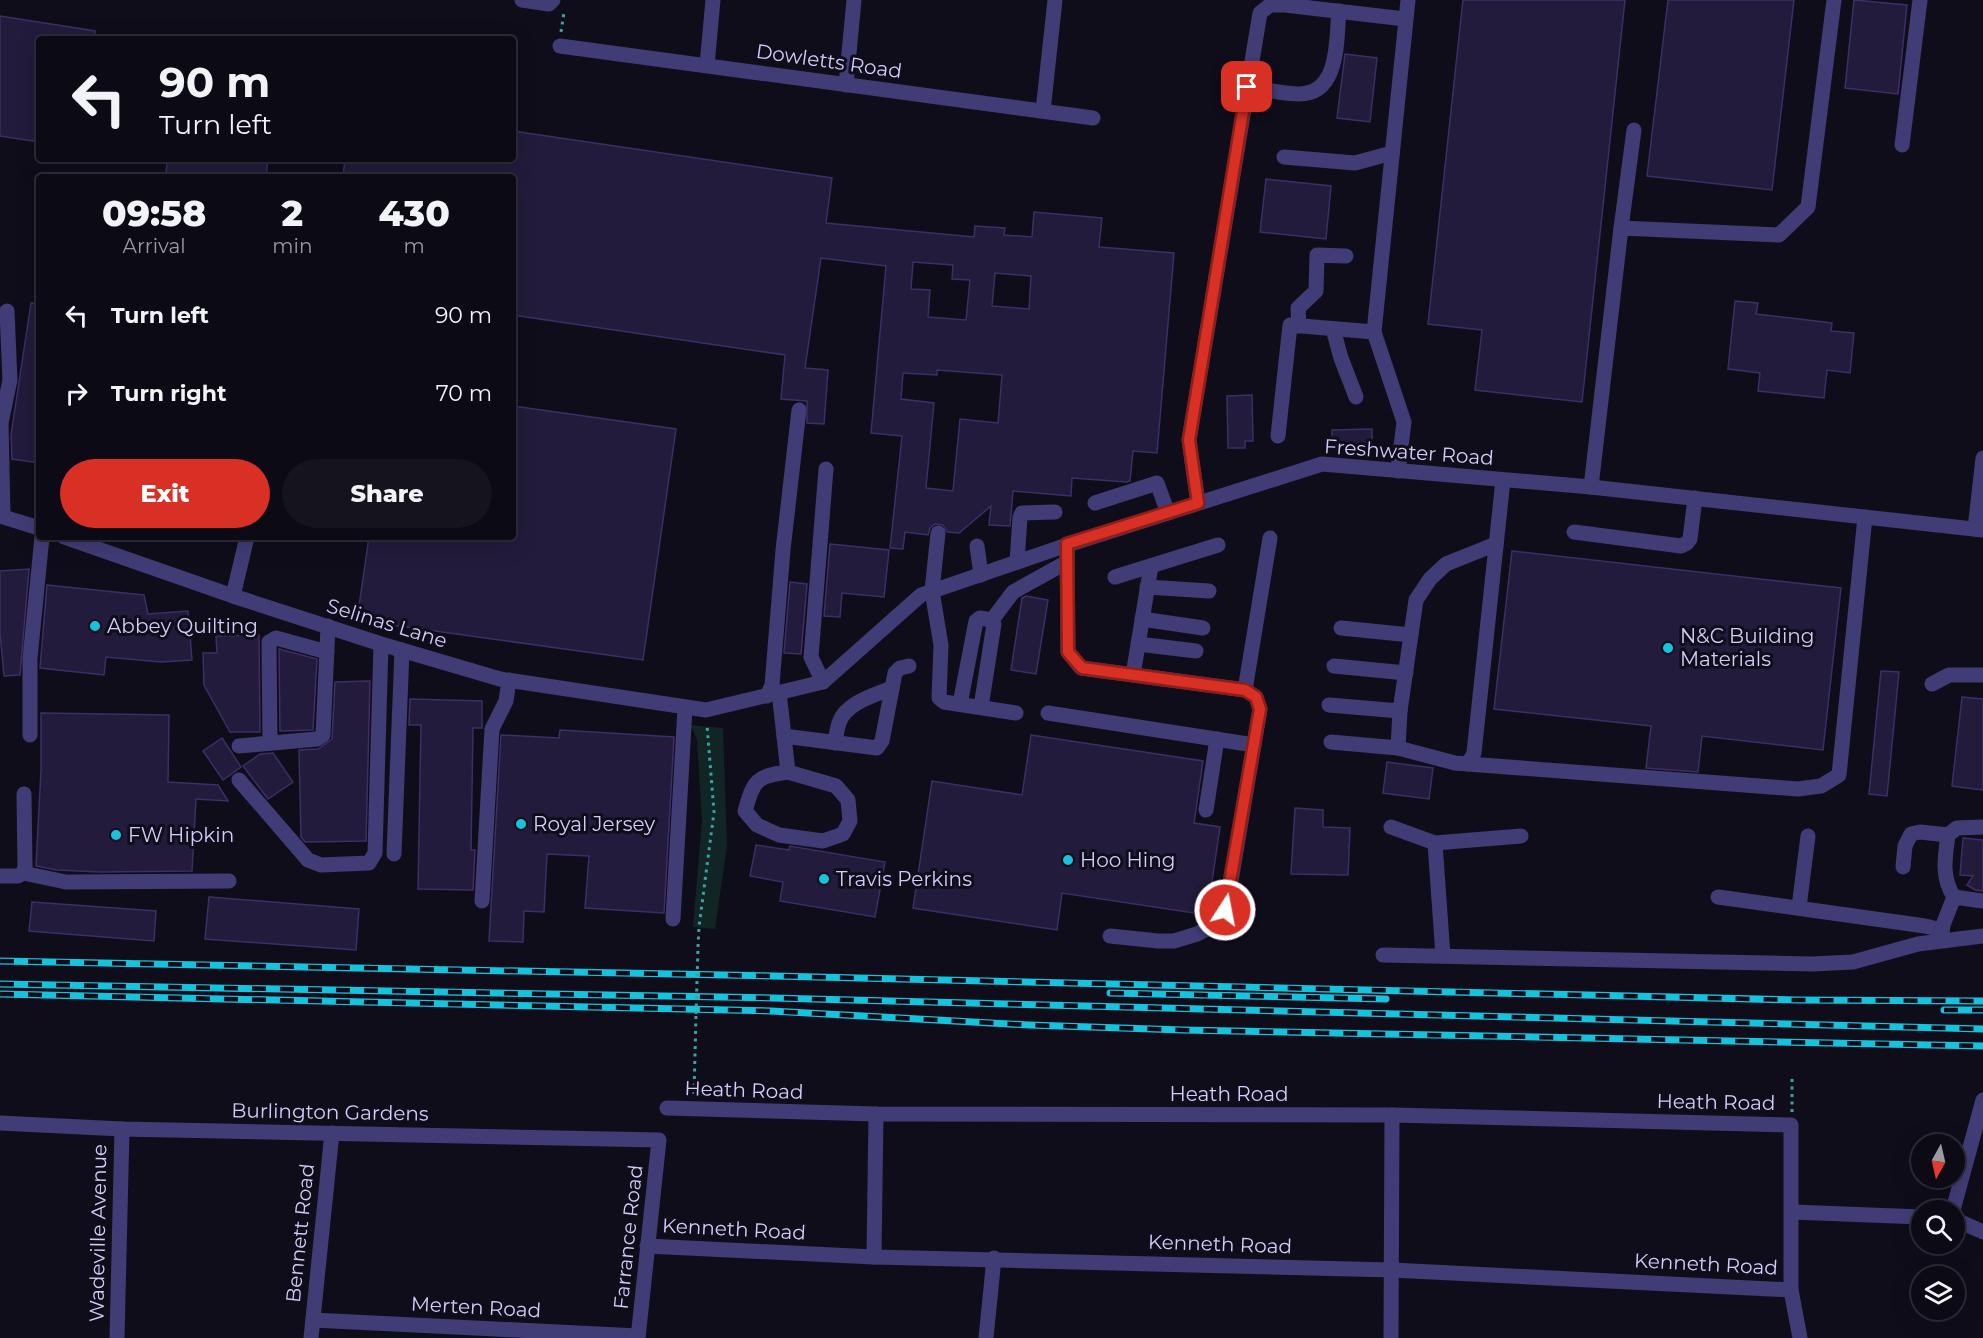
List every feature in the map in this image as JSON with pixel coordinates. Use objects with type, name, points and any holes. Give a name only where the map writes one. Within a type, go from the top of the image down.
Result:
[{"type":"street","points":[[522,0],[549,4],[552,0]]},
{"type":"street","points":[[707,65],[713,0]]},
{"type":"street","points":[[846,85],[854,0]]},
{"type":"street","points":[[1043,111],[1055,0]]},
{"type":"street","points":[[1398,471],[1404,422],[1374,332],[1407,0]]},
{"type":"street","points":[[1621,228],[1779,235],[1808,207],[1834,0]]},
{"type":"street","points":[[1902,145],[1920,0]]},
{"type":"street","points":[[1198,503],[1189,440],[1260,13],[1266,7],[1285,5],[1405,19]]},
{"type":"street","points":[[1247,87],[1298,94],[1311,93],[1318,88],[1327,80],[1332,71],[1340,11]]},
{"type":"street","name":"Dowletts Road","points":[[560,46],[1093,118]]},
{"type":"street","points":[[1592,487],[1634,130]]},
{"type":"street","points":[[1284,157],[1355,163],[1392,153]]},
{"type":"street","points":[[1299,326],[1299,308],[1316,291],[1317,255],[1346,256]]},
{"type":"street","points":[[7,311],[10,380],[1,418],[2,516],[36,527]]},
{"type":"street","points":[[1278,436],[1290,326],[1374,332]]},
{"type":"street","points":[[1333,329],[1356,397]]},
{"type":"street","points":[[788,772],[784,736],[772,685],[781,573],[799,410]]},
{"type":"street","points":[[1979,530],[1983,458]]},
{"type":"street","name":"Freshwater Road","points":[[706,710],[823,682],[921,595],[1067,544],[1322,464],[1592,487],[1979,530]]},
{"type":"street","points":[[823,682],[811,657],[826,469]]},
{"type":"street","points":[[1468,764],[1474,753],[1503,480]]},
{"type":"street","points":[[1095,503],[1157,483],[1168,513]]},
{"type":"street","points":[[1574,532],[1680,546],[1687,543],[1689,539],[1695,498]]},
{"type":"street","points":[[1017,562],[1022,513],[1056,512]]},
{"type":"street","points":[[1331,742],[1398,748],[1455,763],[1798,789],[1821,786],[1839,775],[1865,517]]},
{"type":"street","points":[[938,533],[932,591],[941,645],[939,698],[944,702],[1016,713]]},
{"type":"street","points":[[1245,690],[1270,538]]},
{"type":"street","points":[[30,735],[30,658],[42,540]]},
{"type":"street","name":"Selinas Lane","points":[[73,540],[233,596],[381,644],[509,680],[706,710]]},
{"type":"street","points":[[233,596],[247,540]]},
{"type":"street","points":[[1067,544],[1068,652],[1082,668],[1245,690],[1256,697],[1260,709],[1230,887],[1221,918],[1216,924],[1197,934],[1174,941],[1110,936]]},
{"type":"street","points":[[1398,748],[1416,600],[1430,579],[1446,564],[1496,544]]},
{"type":"street","points":[[1115,577],[1218,545]]},
{"type":"street","points":[[976,546],[981,574]]},
{"type":"street","points":[[992,620],[1013,592],[1067,562]]},
{"type":"street","points":[[1133,675],[1151,566]]},
{"type":"street","points":[[1147,587],[1209,591]]},
{"type":"street","points":[[960,704],[976,621],[980,618],[992,620]]},
{"type":"street","points":[[1142,619],[1203,628]]},
{"type":"street","points":[[981,707],[994,624],[992,620]]},
{"type":"street","points":[[239,746],[317,739],[323,735],[328,626]]},
{"type":"street","points":[[1341,628],[1411,635]]},
{"type":"street","points":[[270,743],[269,642],[276,639],[327,652]]},
{"type":"street","points":[[239,780],[308,860],[321,865],[369,863],[375,853],[381,644]]},
{"type":"street","points":[[1138,644],[1197,651]]},
{"type":"street","points":[[394,854],[402,650]]},
{"type":"street","points":[[784,736],[877,748],[880,745],[896,673],[900,668],[909,666]]},
{"type":"street","points":[[1334,666],[1406,673]]},
{"type":"street","points":[[1932,684],[1949,675],[1983,675]]},
{"type":"street","points":[[482,901],[492,729],[506,701],[509,680]]},
{"type":"street","points":[[835,743],[839,721],[848,711],[858,703],[892,688]]},
{"type":"street","points":[[1329,705],[1401,711]]},
{"type":"street","points":[[673,919],[685,708]]},
{"type":"street","points":[[1048,712],[1254,745]]},
{"type":"street","points":[[1206,810],[1217,739]]},
{"type":"street","points":[[788,772],[836,786],[848,800],[850,821],[843,834],[823,841],[779,834],[758,825],[745,811],[752,787],[765,775],[788,772]]},
{"type":"street","points":[[0,876],[18,876],[23,873],[25,867],[24,794]]},
{"type":"street","points":[[1391,826],[1435,843],[1521,836]]},
{"type":"street","points":[[1903,867],[1905,846],[1911,834],[1920,832],[1948,835],[1957,828],[1983,827]]},
{"type":"street","points":[[1948,835],[1944,867],[1947,886],[1954,897],[1983,902]]},
{"type":"street","points":[[1799,907],[1808,836]]},
{"type":"street","points":[[1435,843],[1443,956]]},
{"type":"street","points":[[23,873],[66,882],[229,881]]},
{"type":"street","points":[[1718,897],[1925,926],[1941,935]]},
{"type":"street","points":[[1941,935],[1954,897]]},
{"type":"street","points":[[1383,955],[1813,964],[1853,962],[1918,944],[1941,935],[1983,936]]},
{"type":"street","points":[[1956,1200],[1983,1100]]},
{"type":"street","name":"Heath Road","points":[[667,1108],[876,1114],[1392,1115],[1791,1125]]},
{"type":"street","points":[[874,1257],[876,1114]]},
{"type":"street","points":[[1391,1338],[1392,1115]]},
{"type":"street","name":"Burlington Gardens","points":[[0,1123],[122,1129],[659,1140]]},
{"type":"street","points":[[1791,1125],[1791,1290],[1800,1338]]},
{"type":"street","name":"Wadeville Avenue","points":[[117,1338],[122,1129]]},
{"type":"street","name":"Bennett Road","points":[[311,1338],[332,1133]]},
{"type":"street","name":"Farrance Road","points":[[638,1337],[659,1140]]},
{"type":"street","points":[[1792,1212],[1911,1217]]},
{"type":"street","points":[[1965,1225],[1983,1232]]},
{"type":"street","name":"Kenneth Road","points":[[648,1246],[874,1257],[994,1258],[1392,1270],[1791,1290]]},
{"type":"street","points":[[986,1338],[994,1258]]},
{"type":"street","name":"Merten Road","points":[[313,1320],[638,1337]]},
{"type":"path","points":[[560,46],[564,12]]},
{"type":"path","points":[[694,1110],[699,927],[714,812],[706,710]]},
{"type":"path","points":[[1791,1125],[1792,1077]]},
{"type":"green space","points":[[691,725],[723,728],[727,845],[715,929],[693,927],[702,820],[697,740]]},
{"type":"building","points":[[1463,0],[1625,0],[1582,402],[1475,390],[1482,330],[1428,324]]},
{"type":"building","points":[[1668,0],[1794,0],[1772,190],[1647,176]]},
{"type":"building","points":[[1854,0],[1907,5],[1898,94],[1845,88]]},
{"type":"building","points":[[0,16],[95,31],[95,36],[36,36],[36,142],[0,136]]},
{"type":"building","points":[[1345,54],[1377,58],[1370,122],[1337,118]]},
{"type":"building","points":[[516,131],[832,178],[826,223],[974,237],[975,226],[1005,228],[1004,235],[1032,237],[1034,212],[1102,218],[1099,247],[1174,253],[1157,453],[1133,451],[1130,481],[1127,482],[1072,478],[1071,496],[1013,491],[1010,526],[989,525],[991,506],[959,533],[947,532],[943,525],[935,524],[930,528],[928,535],[905,532],[903,549],[890,548],[902,436],[871,433],[886,266],[821,258],[805,368],[828,370],[824,424],[807,423],[807,401],[781,399],[785,355],[516,315],[516,174],[343,174],[345,162],[516,162]],"holes":[[[913,262],[953,265],[952,279],[970,280],[966,320],[928,317],[930,290],[911,289]],[[995,273],[1031,276],[1029,309],[992,306]],[[937,370],[1002,375],[998,423],[960,419],[953,491],[926,488],[934,403],[901,399],[903,373],[937,375]]]},
{"type":"building","points":[[168,162],[268,162],[266,174],[166,174]]},
{"type":"building","points":[[1266,179],[1331,186],[1326,239],[1260,232]]},
{"type":"building","points":[[1735,301],[1758,303],[1756,314],[1832,323],[1831,331],[1854,333],[1850,373],[1827,370],[1824,398],[1758,391],[1760,373],[1728,369]]},
{"type":"building","points":[[31,303],[36,304],[36,463],[12,459],[11,435]]},
{"type":"building","points":[[1252,395],[1253,441],[1245,441],[1245,448],[1228,448],[1227,396]]},
{"type":"building","points":[[516,406],[676,429],[643,660],[357,620],[369,540],[516,540]]},
{"type":"building","points":[[1372,429],[1372,443],[1332,445],[1332,430]]},
{"type":"building","points":[[830,544],[889,550],[884,597],[842,593],[840,617],[824,616]]},
{"type":"building","name":"N&C Building Materials","points":[[1512,551],[1841,588],[1823,750],[1702,736],[1698,772],[1646,768],[1651,726],[1494,709]]},
{"type":"building","points":[[29,569],[20,675],[4,676],[0,633],[0,571]]},
{"type":"building","points":[[790,582],[807,584],[801,654],[784,653]]},
{"type":"building","name":"Abbey Quilting","points":[[47,585],[144,595],[148,614],[188,611],[192,660],[161,662],[106,657],[104,675],[40,668]]},
{"type":"building","points":[[1026,596],[1048,600],[1036,674],[1011,670],[1022,598]]},
{"type":"building","points":[[259,635],[260,732],[230,732],[204,685],[203,653],[217,653],[216,636]]},
{"type":"building","points":[[279,649],[317,659],[313,730],[280,731]]},
{"type":"building","points":[[1881,671],[1899,672],[1887,796],[1869,794]]},
{"type":"building","points":[[370,681],[366,841],[305,842],[301,837],[299,750],[318,749],[332,739],[335,682]]},
{"type":"building","points":[[1962,697],[1983,699],[1983,790],[1952,786]]},
{"type":"building","points":[[410,699],[482,701],[482,728],[473,728],[471,850],[475,850],[473,890],[418,889],[421,725],[409,725]]},
{"type":"building","name":"FW Hipkin","points":[[41,713],[169,715],[168,782],[218,785],[228,801],[196,799],[192,871],[100,872],[56,870],[36,866],[41,770]]},
{"type":"building","points":[[560,730],[674,737],[664,913],[585,908],[589,856],[547,854],[544,912],[524,911],[523,942],[489,941],[501,735],[559,738]]},
{"type":"building","name":"Hoo Hing","points":[[1031,735],[1203,761],[1194,823],[1220,827],[1207,915],[1062,893],[1057,930],[913,908],[932,781],[1022,795]]},
{"type":"building","points":[[222,738],[241,767],[223,780],[203,751]]},
{"type":"building","points":[[273,753],[293,782],[268,799],[243,766],[260,754]]},
{"type":"building","points":[[1387,762],[1433,768],[1429,799],[1383,793]]},
{"type":"building","points":[[1295,808],[1323,810],[1323,827],[1350,828],[1348,875],[1291,874]]},
{"type":"building","points":[[1963,838],[1983,840],[1983,891],[1975,890],[1967,885],[1973,876],[1960,875]]},
{"type":"building","name":"Travis Perkins","points":[[756,845],[789,850],[790,846],[885,862],[875,917],[780,901],[783,882],[750,876]]},
{"type":"building","points":[[209,897],[359,909],[356,950],[205,939]]},
{"type":"building","points":[[32,902],[156,911],[154,941],[29,931]]},
{"type":"railway","points":[[0,961],[774,976],[1796,1000],[1983,1001]]},
{"type":"railway","points":[[0,984],[773,998],[1983,1029]]},
{"type":"railway","points":[[1110,993],[1386,999]]},
{"type":"railway","points":[[0,994],[771,1011],[1029,1025],[1183,1030],[1983,1046]]},
{"type":"railway","points":[[1944,1010],[1983,1010]]},
{"type":"place","name":"Abbey Quilting","points":[[95,626]]},
{"type":"place","name":"N&C Building Materials","points":[[1668,648]]},
{"type":"place","name":"Royal Jersey","points":[[521,824]]},
{"type":"place","name":"FW Hipkin","points":[[116,835]]},
{"type":"place","name":"Hoo Hing","points":[[1068,860]]},
{"type":"place","name":"Travis Perkins","points":[[824,879]]},
{"type":"route","points":[[1225,910],[1260,709],[1256,697],[1245,690],[1082,668],[1068,652],[1067,544],[1198,503],[1189,440],[1247,87]]}]
